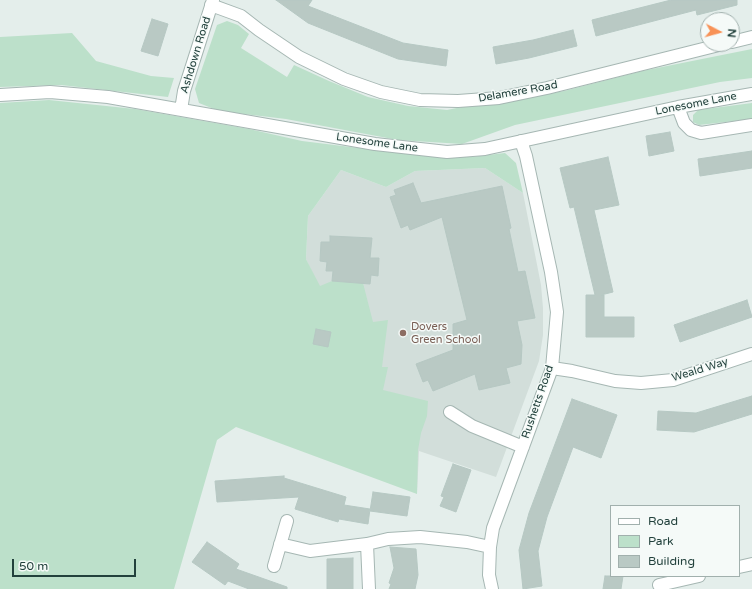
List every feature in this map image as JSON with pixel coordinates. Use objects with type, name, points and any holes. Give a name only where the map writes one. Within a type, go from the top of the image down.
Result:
[{"type":"street","name":"Delamere Road","points":[[212,2],[241,16],[299,57],[344,79],[381,92],[420,100],[458,101],[499,98],[548,88],[700,50]]},
{"type":"street","name":"Ashdown Road","points":[[181,110],[184,91],[212,2]]},
{"type":"street","points":[[740,40],[752,37]]},
{"type":"street","name":"Lonesome Lane","points":[[0,95],[50,92],[108,97],[375,144],[447,152],[485,149],[678,107],[752,94]]},
{"type":"street","points":[[678,107],[684,123],[691,130],[701,133],[752,125]]},
{"type":"street","name":"Rushetts Road","points":[[492,589],[489,575],[490,547],[493,528],[552,368],[556,312],[551,272],[526,156],[521,141]]},
{"type":"street","name":"Weald Way","points":[[552,368],[614,381],[641,383],[673,380],[752,354]]},
{"type":"street","points":[[450,412],[472,426],[523,447]]},
{"type":"street","points":[[274,566],[287,521]]},
{"type":"street","points":[[280,544],[310,551],[367,544],[388,539],[420,537],[467,542],[490,547]]},
{"type":"street","points":[[367,544],[369,588]]},
{"type":"street","points":[[740,567],[752,564]]},
{"type":"street","points":[[659,585],[695,577]]},
{"type":"shaded area","name":"Dovers Green School","points":[[485,168],[523,193],[541,285],[543,335],[539,361],[496,477],[419,451],[417,494],[306,259],[308,216],[341,170],[386,187],[415,171]]},
{"type":"green space","points":[[227,21],[238,25],[249,34],[241,48],[287,77],[294,65],[368,97],[408,106],[447,110],[564,91],[642,71],[752,49],[752,78],[720,82],[515,125],[462,144],[398,140],[286,119],[219,111],[199,103],[195,89],[217,25]]},
{"type":"green space","points":[[72,33],[96,61],[151,76],[174,78],[168,97],[61,85],[0,87],[0,37]]},
{"type":"green space","points":[[49,100],[135,109],[249,129],[302,141],[375,150],[447,157],[471,157],[505,153],[516,163],[523,193],[485,168],[415,171],[386,187],[341,170],[308,216],[306,259],[320,286],[332,281],[363,283],[373,322],[388,320],[382,367],[388,367],[383,390],[428,401],[427,416],[421,433],[418,450],[417,494],[236,427],[217,440],[174,589],[0,589],[0,103]]},
{"type":"green space","points":[[752,103],[752,119],[699,125],[693,122],[693,115],[698,110]]},
{"type":"building","points":[[276,0],[312,0],[308,6],[403,43],[448,50],[446,66],[398,59],[308,23]]},
{"type":"building","points":[[671,0],[737,0],[737,5],[709,12],[700,12],[700,14],[697,15],[696,10],[596,36],[592,20]]},
{"type":"building","points":[[152,19],[168,24],[158,56],[141,51]]},
{"type":"building","points":[[573,30],[577,46],[529,58],[496,64],[493,47],[533,40]]},
{"type":"building","points":[[670,132],[674,151],[649,156],[646,136]]},
{"type":"building","points":[[752,151],[752,168],[700,176],[698,159]]},
{"type":"building","points":[[608,157],[619,205],[594,210],[613,292],[601,295],[604,295],[604,317],[634,317],[634,337],[586,337],[586,295],[595,295],[574,207],[570,208],[560,168]]},
{"type":"building","points":[[413,183],[421,203],[502,186],[518,272],[525,271],[535,318],[517,321],[522,345],[521,364],[506,368],[510,383],[479,390],[475,374],[433,391],[428,380],[423,382],[416,364],[453,350],[453,324],[467,320],[442,217],[410,230],[408,225],[401,228],[390,197],[396,195],[394,190]]},
{"type":"building","points":[[330,236],[372,238],[370,258],[379,258],[378,276],[371,275],[370,284],[332,281],[333,271],[326,271],[327,262],[320,261],[321,242],[330,242]]},
{"type":"building","points":[[747,300],[752,317],[680,342],[674,325]]},
{"type":"building","points":[[316,329],[331,332],[328,347],[313,344]]},
{"type":"building","points":[[752,396],[752,414],[694,432],[657,430],[658,411],[696,413]]},
{"type":"building","points":[[572,399],[617,415],[601,458],[573,447],[547,517],[538,551],[542,586],[523,589],[519,550],[529,513]]},
{"type":"building","points":[[453,464],[471,470],[456,512],[440,506],[444,497],[441,496]]},
{"type":"building","points":[[284,476],[284,478],[346,497],[344,505],[370,509],[368,524],[339,519],[338,522],[295,509],[299,497],[217,502],[215,481]]},
{"type":"building","points":[[373,492],[410,497],[407,516],[370,511]]},
{"type":"building","points":[[207,542],[239,564],[236,569],[287,587],[287,589],[249,589],[228,581],[225,585],[192,562]]},
{"type":"building","points":[[390,547],[416,549],[418,575],[415,589],[389,589],[391,584],[389,583],[394,568]]},
{"type":"building","points":[[353,558],[353,589],[327,589],[327,559]]},
{"type":"building","points":[[605,576],[623,577],[621,589],[603,589]]},
{"type":"place","name":"Dovers Green School","points":[[403,333]]}]
